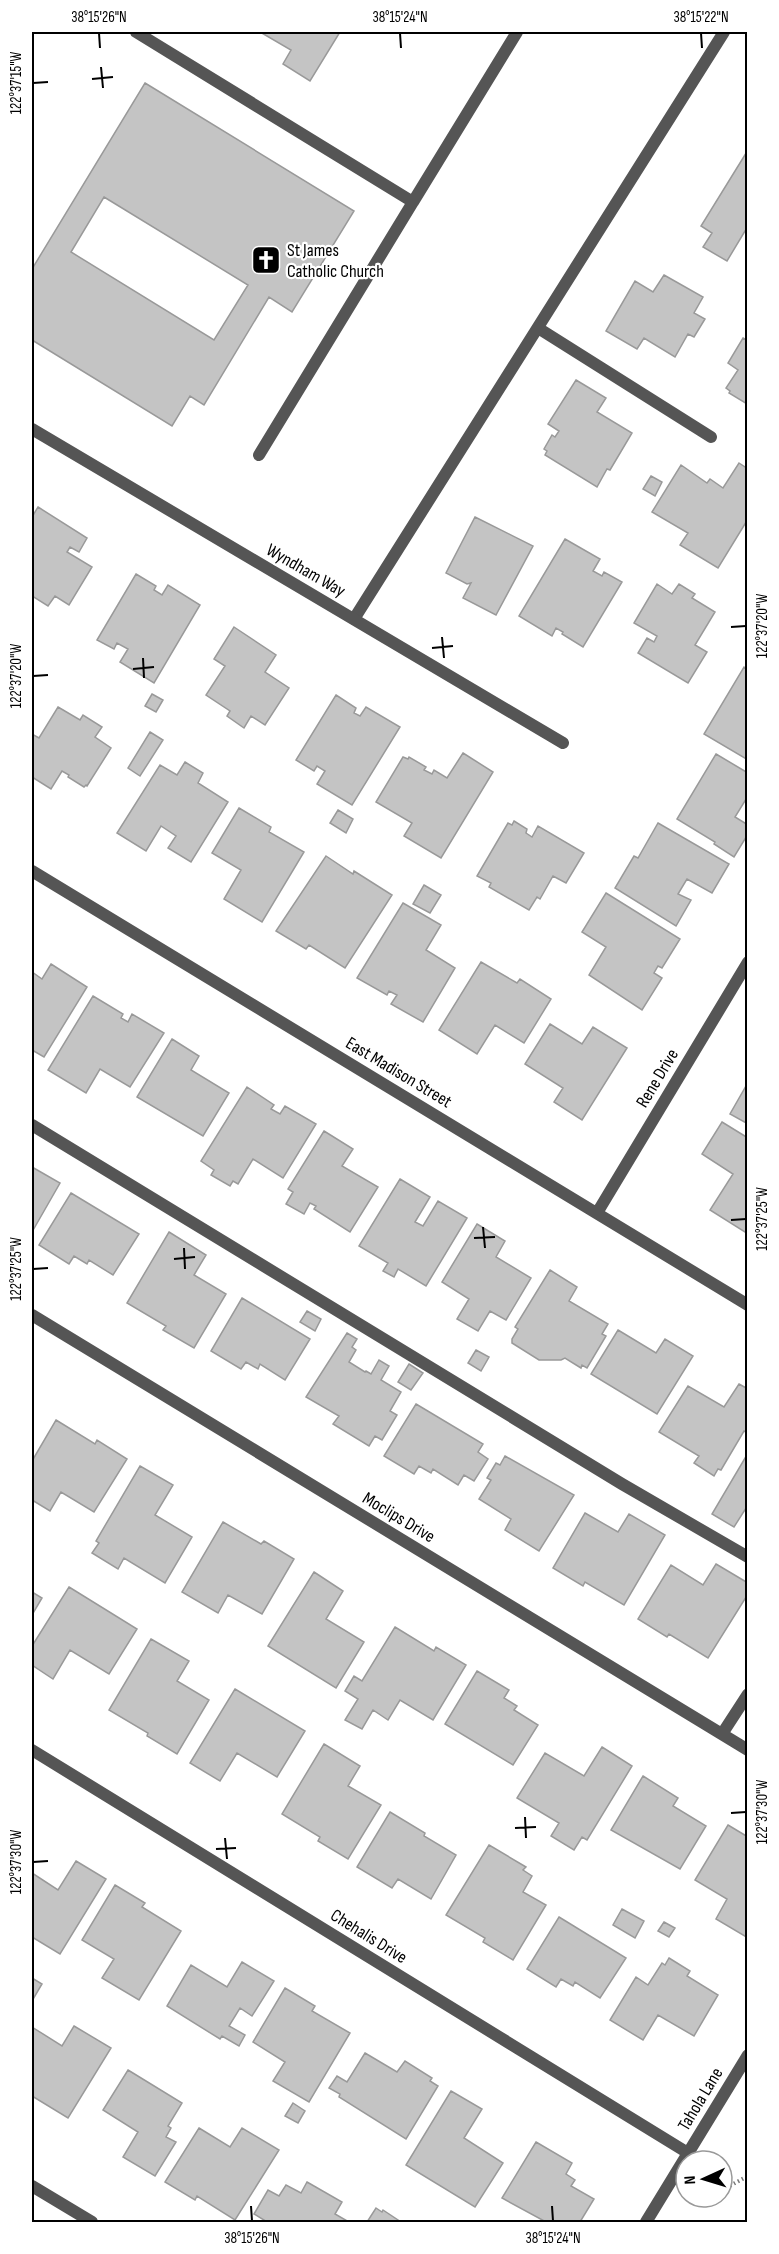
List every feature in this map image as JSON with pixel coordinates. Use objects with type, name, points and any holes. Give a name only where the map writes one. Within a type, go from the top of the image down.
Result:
[{"type":"street","points":[[136,32],[413,202]]},
{"type":"street","points":[[259,455],[517,32]]},
{"type":"street","points":[[354,619],[724,32]]},
{"type":"street","points":[[538,328],[711,437]]},
{"type":"street","name":"Wyndham Way","points":[[32,429],[563,743]]},
{"type":"street","name":"East Madison Street","points":[[32,871],[747,1305]]},
{"type":"street","name":"Rene Drive","points":[[597,1213],[747,962]]},
{"type":"street","points":[[32,1125],[622,1484],[747,1557]]},
{"type":"street","name":"Moclips Drive","points":[[32,1315],[747,1750]]},
{"type":"street","points":[[722,1734],[747,1694]]},
{"type":"street","name":"Chehalis Drive","points":[[32,1750],[681,2149]]},
{"type":"street","name":"Tahola Lane","points":[[690,2149],[747,2055]]},
{"type":"street","name":"Tahola Lane","points":[[646,2223],[674,2176]]},
{"type":"street","points":[[32,2186],[92,2223]]},
{"type":"building","points":[[260,32],[340,32],[310,81],[283,64],[291,50]]},
{"type":"building","name":"St James Catholic Church","points":[[145,83],[354,211],[292,312],[269,297],[204,405],[190,396],[172,426],[32,340],[32,269]],"holes":[[[104,197],[248,285],[214,340],[71,252]]]},
{"type":"building","points":[[748,150],[748,232],[745,231],[727,261],[703,247],[712,233],[701,226]]},
{"type":"building","points":[[664,275],[703,297],[694,313],[705,319],[694,337],[688,334],[675,357],[644,338],[637,349],[606,331],[635,281],[653,292]]},
{"type":"building","points":[[743,338],[748,341],[747,404],[729,393],[730,391],[726,388],[738,370],[728,363]]},
{"type":"building","points":[[576,380],[606,398],[597,412],[632,433],[597,487],[545,455],[547,451],[544,449],[552,435],[555,437],[559,431],[548,424]]},
{"type":"building","points":[[739,463],[748,469],[748,519],[718,568],[680,545],[688,533],[652,512],[681,465],[707,483],[710,479],[723,488]]},
{"type":"building","points":[[651,476],[662,482],[655,496],[643,489]]},
{"type":"building","points":[[38,507],[87,538],[79,552],[70,547],[67,552],[92,567],[69,605],[55,596],[48,606],[32,596],[32,517]]},
{"type":"building","points":[[475,517],[533,546],[496,615],[463,598],[471,583],[467,584],[446,573]]},
{"type":"building","points":[[565,539],[600,559],[593,571],[602,576],[604,572],[622,582],[583,647],[556,628],[552,636],[519,616]]},
{"type":"building","points":[[136,574],[156,586],[154,590],[162,595],[168,585],[200,605],[154,683],[120,662],[128,649],[117,643],[114,649],[97,640]]},
{"type":"building","points":[[657,584],[672,594],[679,584],[695,594],[692,598],[715,612],[695,645],[707,652],[688,683],[638,653],[647,638],[654,642],[657,636],[634,623]]},
{"type":"building","points":[[234,627],[276,655],[265,672],[289,688],[265,725],[251,716],[244,728],[227,716],[230,711],[206,695],[225,666],[214,659]]},
{"type":"building","points":[[744,667],[748,670],[748,760],[704,734]]},
{"type":"building","points":[[152,694],[163,700],[156,712],[145,706]]},
{"type":"building","points":[[336,695],[356,708],[354,713],[360,716],[366,707],[400,727],[352,805],[317,784],[325,771],[317,766],[314,771],[296,760]]},
{"type":"building","points":[[58,707],[80,720],[83,715],[102,727],[95,737],[111,748],[87,786],[84,787],[62,771],[51,789],[32,777],[32,734],[39,738]]},
{"type":"building","points":[[150,732],[163,740],[140,776],[128,768]]},
{"type":"building","points":[[463,753],[493,772],[441,858],[404,836],[412,823],[376,802],[403,757],[408,759],[409,757],[426,767],[424,770],[432,774],[434,770],[447,778]]},
{"type":"building","points":[[716,754],[748,773],[748,796],[735,817],[748,825],[748,834],[734,857],[714,844],[715,842],[677,819]]},
{"type":"building","points":[[185,762],[203,773],[198,783],[228,802],[191,862],[168,848],[176,836],[161,826],[146,851],[117,833],[160,765],[177,775]]},
{"type":"building","points":[[239,808],[271,827],[269,832],[304,852],[262,922],[224,899],[241,870],[212,853]]},
{"type":"building","points":[[338,810],[353,819],[346,833],[330,823]]},
{"type":"building","points":[[514,821],[527,829],[526,833],[532,837],[538,826],[584,853],[566,883],[553,876],[540,899],[537,897],[529,910],[489,887],[491,883],[477,876],[508,823],[512,825]]},
{"type":"building","points":[[658,823],[729,864],[712,893],[687,879],[678,894],[691,900],[676,926],[615,888],[634,856],[638,858]]},
{"type":"building","points":[[326,856],[392,895],[345,968],[309,945],[306,949],[276,931]]},
{"type":"building","points":[[424,885],[441,895],[430,913],[413,904]]},
{"type":"building","points":[[606,893],[680,939],[662,968],[658,966],[654,973],[662,978],[642,1010],[589,975],[606,947],[582,932]]},
{"type":"building","points":[[403,903],[441,925],[426,950],[455,968],[423,1022],[391,1004],[397,995],[389,991],[387,995],[357,978]]},
{"type":"building","points":[[481,962],[517,983],[520,979],[551,999],[524,1043],[495,1025],[477,1054],[439,1030]]},
{"type":"building","points":[[51,964],[87,987],[44,1057],[32,1050],[32,972],[42,979]]},
{"type":"building","points":[[93,996],[123,1014],[121,1018],[128,1022],[132,1014],[164,1033],[130,1087],[100,1069],[86,1093],[48,1070]]},
{"type":"building","points":[[550,1024],[582,1044],[593,1027],[627,1048],[582,1120],[554,1102],[563,1088],[525,1064]]},
{"type":"building","points":[[172,1039],[199,1056],[191,1070],[229,1093],[203,1136],[137,1097]]},
{"type":"building","points":[[748,1086],[748,1124],[730,1114]]},
{"type":"building","points":[[247,1087],[274,1105],[271,1109],[280,1114],[285,1106],[316,1124],[283,1178],[253,1159],[238,1184],[233,1181],[230,1186],[211,1175],[214,1170],[201,1161]]},
{"type":"building","points":[[722,1122],[748,1138],[748,1234],[710,1210],[733,1174],[702,1154]]},
{"type":"building","points":[[324,1131],[353,1149],[342,1166],[378,1187],[350,1232],[314,1209],[316,1206],[310,1203],[304,1214],[286,1204],[293,1192],[288,1189]]},
{"type":"building","points":[[32,1167],[60,1183],[32,1232]]},
{"type":"building","points":[[400,1179],[430,1197],[415,1222],[423,1226],[438,1201],[467,1218],[426,1286],[398,1269],[394,1277],[383,1271],[388,1263],[359,1246]]},
{"type":"building","points":[[71,1193],[139,1234],[113,1275],[89,1260],[87,1264],[74,1256],[69,1264],[39,1245]]},
{"type":"building","points":[[477,1224],[505,1241],[496,1257],[531,1278],[506,1320],[490,1311],[478,1331],[457,1319],[469,1299],[442,1282]]},
{"type":"building","points":[[169,1232],[206,1255],[194,1275],[226,1294],[194,1348],[163,1330],[166,1326],[127,1303]]},
{"type":"building","points":[[550,1270],[577,1287],[569,1301],[608,1324],[602,1334],[606,1336],[587,1368],[582,1365],[581,1368],[565,1358],[539,1360],[512,1343],[518,1329],[515,1327]]},
{"type":"building","points":[[242,1298],[310,1339],[285,1380],[260,1364],[258,1369],[246,1362],[241,1369],[211,1351]]},
{"type":"building","points":[[307,1311],[321,1319],[315,1331],[300,1322]]},
{"type":"building","points":[[618,1330],[656,1353],[665,1339],[693,1356],[657,1414],[591,1374]]},
{"type":"building","points":[[347,1333],[357,1339],[352,1347],[356,1350],[349,1362],[371,1374],[379,1360],[389,1366],[381,1380],[401,1392],[390,1411],[397,1415],[382,1440],[375,1436],[369,1446],[333,1424],[339,1416],[306,1397]]},
{"type":"building","points":[[476,1350],[489,1357],[481,1371],[468,1363]]},
{"type":"building","points":[[409,1364],[423,1373],[411,1390],[398,1382]]},
{"type":"building","points":[[739,1384],[748,1389],[748,1433],[744,1431],[721,1470],[718,1469],[714,1476],[694,1463],[699,1456],[659,1432],[688,1386],[724,1407]]},
{"type":"building","points":[[416,1404],[483,1444],[478,1452],[488,1459],[474,1481],[464,1475],[458,1485],[433,1469],[431,1473],[419,1466],[414,1474],[384,1456]]},
{"type":"building","points":[[56,1420],[95,1444],[97,1440],[127,1459],[94,1512],[61,1492],[50,1511],[32,1500],[32,1461]]},
{"type":"building","points":[[748,1453],[748,1505],[734,1527],[712,1514]]},
{"type":"building","points":[[505,1456],[574,1495],[539,1551],[505,1530],[511,1519],[479,1499],[491,1480],[487,1478],[496,1463],[500,1465]]},
{"type":"building","points":[[140,1466],[173,1485],[155,1515],[192,1537],[165,1583],[124,1558],[118,1569],[92,1553],[99,1543],[96,1541]]},
{"type":"building","points":[[585,1513],[618,1532],[629,1514],[665,1535],[624,1605],[585,1582],[583,1586],[553,1568]]},
{"type":"building","points":[[223,1522],[261,1544],[264,1541],[294,1559],[262,1614],[228,1595],[218,1613],[182,1592]]},
{"type":"building","points":[[716,1564],[748,1583],[748,1594],[708,1658],[669,1634],[667,1637],[638,1619],[671,1565],[703,1585]]},
{"type":"building","points":[[314,1572],[343,1591],[326,1619],[364,1642],[336,1688],[268,1646]]},
{"type":"building","points":[[69,1587],[137,1629],[109,1674],[70,1650],[53,1679],[32,1665],[32,1646]]},
{"type":"building","points":[[32,1592],[42,1598],[32,1615]]},
{"type":"building","points":[[395,1627],[434,1651],[436,1647],[466,1665],[433,1720],[400,1700],[388,1720],[373,1710],[362,1729],[345,1720],[358,1699],[345,1691],[354,1676],[362,1681]]},
{"type":"building","points":[[151,1639],[189,1661],[177,1681],[209,1700],[177,1754],[147,1736],[148,1733],[109,1710]]},
{"type":"building","points":[[477,1671],[509,1690],[504,1698],[517,1706],[514,1710],[538,1725],[513,1765],[445,1724]]},
{"type":"building","points":[[235,1689],[305,1731],[277,1777],[237,1753],[220,1781],[190,1763]]},
{"type":"building","points":[[324,1744],[360,1766],[348,1786],[381,1805],[348,1859],[318,1841],[320,1837],[282,1814]]},
{"type":"building","points":[[602,1747],[632,1766],[587,1840],[582,1837],[574,1850],[551,1836],[559,1823],[517,1798],[545,1753],[584,1776]]},
{"type":"building","points":[[643,1776],[678,1798],[673,1806],[706,1826],[680,1869],[611,1830]]},
{"type":"building","points":[[390,1812],[456,1855],[431,1899],[398,1879],[392,1888],[357,1867]]},
{"type":"building","points":[[728,1825],[748,1837],[748,1938],[716,1919],[727,1899],[695,1880]]},
{"type":"building","points":[[489,1845],[526,1867],[523,1870],[532,1876],[523,1892],[546,1905],[513,1960],[483,1942],[485,1938],[446,1915]]},
{"type":"building","points":[[76,1861],[106,1879],[60,1954],[32,1937],[32,1873],[58,1890]]},
{"type":"building","points":[[115,1885],[145,1903],[142,1907],[181,1931],[139,2000],[102,1978],[114,1959],[82,1940]]},
{"type":"building","points":[[622,1909],[644,1921],[635,1938],[613,1925]]},
{"type":"building","points":[[559,1917],[626,1958],[600,1998],[575,1982],[573,1986],[561,1979],[556,1987],[527,1969]]},
{"type":"building","points":[[664,1922],[675,1928],[669,1937],[658,1931]]},
{"type":"building","points":[[669,1958],[690,1971],[687,1976],[718,1995],[694,2036],[658,2015],[643,2040],[610,2020],[636,1977],[648,1985],[662,1963],[665,1965]]},
{"type":"building","points":[[242,1962],[274,1981],[252,2016],[240,2008],[229,2026],[245,2035],[239,2046],[222,2036],[220,2039],[167,2006],[191,1965],[227,1987]]},
{"type":"building","points":[[32,1978],[42,1984],[32,2001]]},
{"type":"building","points":[[285,1988],[315,2006],[312,2011],[350,2033],[309,2102],[273,2081],[285,2062],[253,2042]]},
{"type":"building","points":[[74,2026],[111,2048],[68,2118],[32,2096],[32,2027],[62,2046]]},
{"type":"building","points":[[365,2053],[397,2072],[405,2061],[432,2078],[430,2081],[438,2086],[406,2139],[339,2097],[340,2094],[329,2088],[337,2076],[347,2082]]},
{"type":"building","points":[[128,2070],[182,2103],[168,2126],[171,2128],[166,2137],[176,2142],[155,2176],[123,2157],[138,2132],[103,2110]]},
{"type":"building","points":[[451,2091],[482,2109],[464,2138],[503,2163],[475,2207],[406,2165]]},
{"type":"building","points":[[293,2103],[305,2111],[298,2123],[285,2116]]},
{"type":"building","points":[[199,2128],[230,2147],[242,2128],[279,2150],[235,2220],[197,2196],[195,2200],[165,2182]]},
{"type":"building","points":[[536,2142],[572,2163],[566,2174],[575,2180],[571,2186],[594,2199],[580,2222],[546,2222],[502,2198]]},
{"type":"building","points":[[307,2182],[342,2202],[335,2214],[349,2222],[263,2222],[264,2220],[254,2214],[268,2190],[279,2196],[286,2185],[301,2193]]},
{"type":"building","points":[[376,2208],[382,2212],[383,2210],[401,2222],[367,2222]]},
{"type":"place","name":"St James Catholic Church","points":[[266,260]]}]
